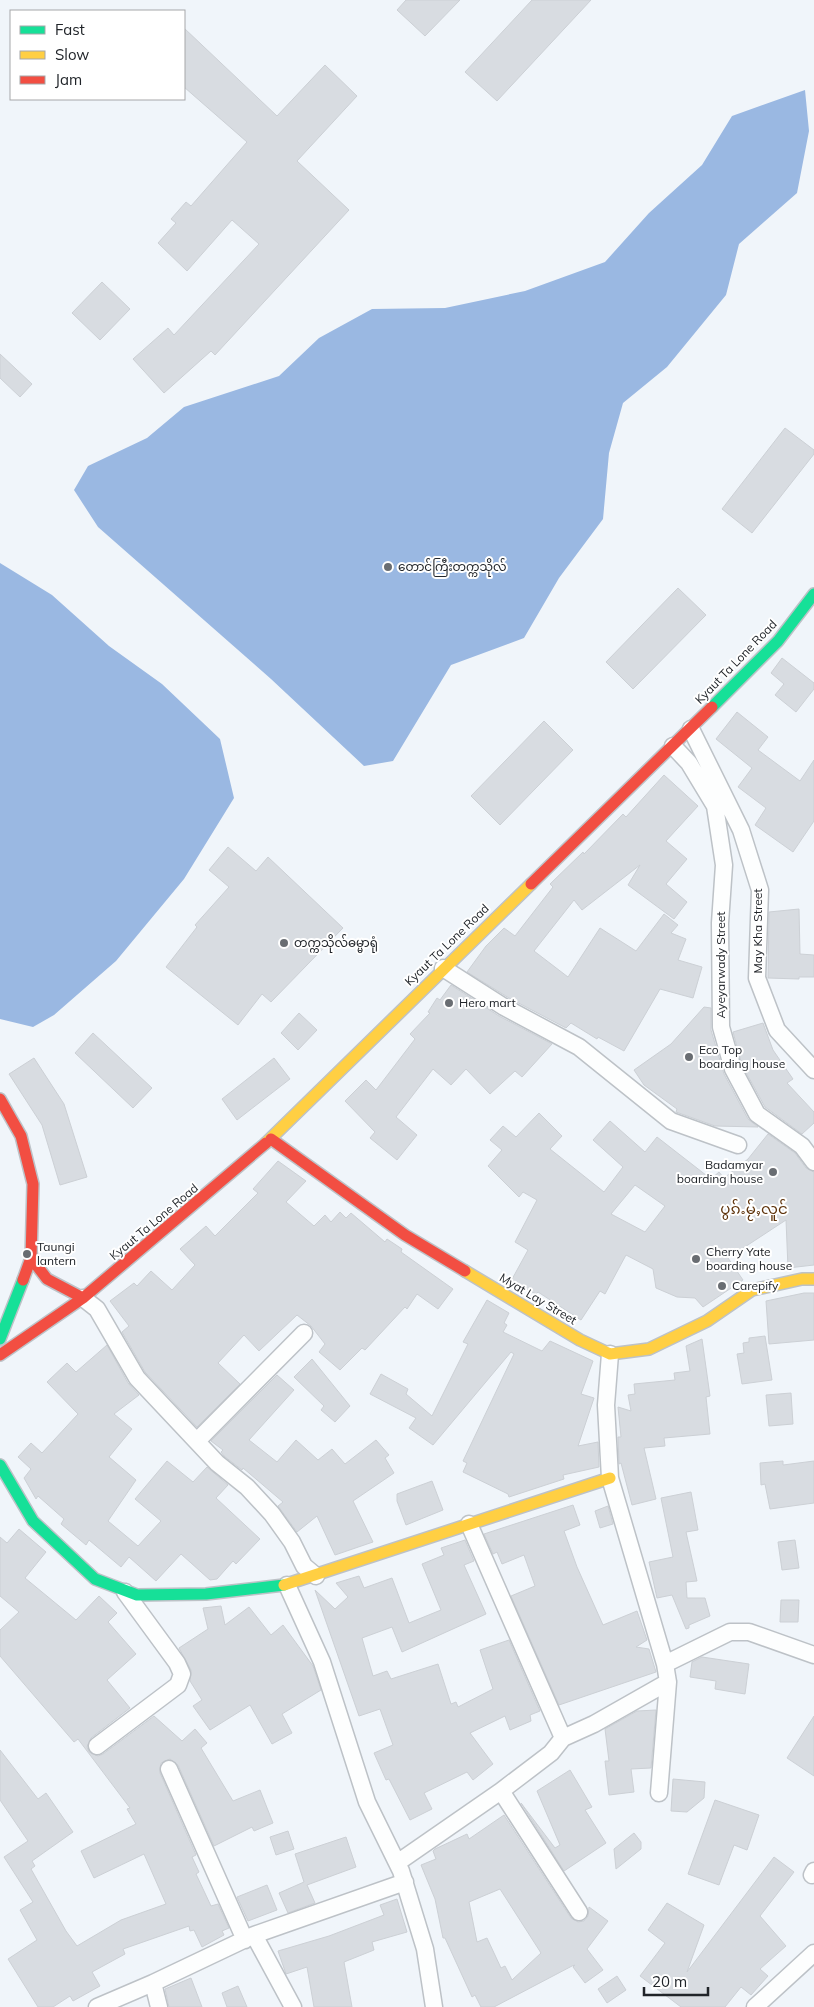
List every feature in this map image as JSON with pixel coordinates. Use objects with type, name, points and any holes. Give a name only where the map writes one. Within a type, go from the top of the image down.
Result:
[{"type":"street","name":"Kyaut Ta Lone Road","points":[[0,1355],[83,1298],[271,1140],[442,968],[691,729],[778,641],[814,594]]},
{"type":"street","name":"May Kha Street","points":[[691,729],[741,830],[760,890],[757,978],[777,1030],[814,1070]]},
{"type":"street","name":"Ayeyarwady Street","points":[[673,746],[689,763],[715,806],[724,865],[720,923],[720,1027],[733,1069],[757,1114],[802,1146],[814,1162]]},
{"type":"street","points":[[442,968],[504,1007],[579,1047],[671,1121],[738,1145]]},
{"type":"street","points":[[0,1099],[21,1136],[33,1184],[31,1258],[0,1339]]},
{"type":"street","name":"Myat Lay Street","points":[[271,1140],[405,1235],[580,1340],[610,1354]]},
{"type":"street","points":[[31,1258],[39,1273],[50,1283],[83,1298],[97,1310],[120,1344],[137,1378],[217,1463],[247,1487],[272,1514],[292,1542],[304,1566],[316,1576]]},
{"type":"street","points":[[659,1793],[668,1682],[665,1664],[610,1478],[606,1405],[610,1354],[649,1349],[707,1321],[752,1290],[802,1279],[814,1279]]},
{"type":"street","points":[[197,1441],[304,1333]]},
{"type":"street","points":[[0,1465],[33,1521],[95,1579],[137,1595],[206,1594],[287,1585],[610,1478]]},
{"type":"street","points":[[469,1524],[563,1738]]},
{"type":"street","points":[[287,1585],[322,1662],[367,1802],[405,1882],[424,1949],[434,2007]]},
{"type":"street","points":[[97,1746],[178,1684],[182,1674],[177,1663],[125,1592]]},
{"type":"street","points":[[665,1664],[730,1632],[749,1632],[814,1655]]},
{"type":"street","points":[[397,1863],[501,1791],[551,1753],[563,1738],[594,1724],[668,1682]]},
{"type":"street","points":[[169,1769],[250,1938],[293,2007]]},
{"type":"street","points":[[501,1791],[580,1912]]},
{"type":"street","points":[[97,2007],[250,1938],[405,1882]]},
{"type":"street","points":[[755,2007],[814,1953]]},
{"type":"street","points":[[153,1983],[159,2007]]},
{"type":"water","points":[[805,90],[809,131],[797,193],[739,244],[726,295],[667,367],[623,403],[609,453],[603,519],[559,578],[524,638],[451,665],[393,761],[364,766],[271,679],[98,527],[74,490],[88,466],[147,438],[184,407],[279,376],[319,338],[372,309],[445,308],[525,291],[605,262],[649,213],[702,165],[732,116]]},
{"type":"water","points":[[0,563],[52,595],[109,646],[162,684],[220,739],[234,798],[184,879],[116,961],[54,1015],[33,1027],[0,1019]]},
{"type":"building","points":[[406,0],[460,0],[425,36],[397,10]]},
{"type":"building","points":[[532,0],[591,0],[497,101],[465,72]]},
{"type":"building","points":[[185,29],[277,116],[325,65],[357,96],[297,161],[349,210],[215,355],[211,351],[164,393],[133,359],[168,328],[174,335],[259,244],[232,220],[187,271],[158,243],[176,223],[171,219],[186,202],[191,206],[247,142],[185,88]]},
{"type":"building","points":[[102,282],[130,309],[100,340],[72,313]]},
{"type":"building","points":[[0,354],[32,384],[20,397],[0,378]]},
{"type":"building","points":[[785,428],[814,450],[814,454],[752,533],[722,509]]},
{"type":"building","points":[[678,588],[706,615],[633,689],[606,662]]},
{"type":"building","points":[[782,658],[814,683],[814,689],[796,712],[775,695],[784,684],[771,673]]},
{"type":"building","points":[[737,712],[768,737],[758,750],[800,781],[814,760],[814,821],[793,852],[755,825],[766,808],[738,787],[752,768],[716,739]]},
{"type":"building","points":[[544,721],[573,750],[500,825],[471,796]]},
{"type":"building","points":[[664,775],[698,806],[666,841],[687,859],[666,884],[687,902],[674,919],[628,885],[640,865],[582,910],[574,900],[534,951],[568,977],[600,928],[636,951],[664,914],[678,925],[671,933],[686,939],[678,960],[702,967],[693,998],[660,989],[624,1051],[598,1037],[597,1039],[571,1023],[566,1028],[509,998],[467,972],[486,946],[504,928],[515,936],[553,887],[550,884],[583,852],[584,854],[623,814],[626,817]]},
{"type":"building","points":[[228,847],[256,871],[268,857],[343,928],[271,1002],[262,994],[238,1025],[166,967],[197,927],[195,925],[229,887],[209,870]]},
{"type":"building","points":[[799,909],[800,954],[814,955],[814,977],[799,977],[799,979],[768,978],[769,912]]},
{"type":"building","points":[[451,985],[499,1016],[552,1044],[522,1077],[515,1071],[490,1094],[466,1069],[451,1085],[433,1069],[396,1117],[417,1135],[397,1160],[370,1138],[375,1132],[345,1101],[366,1080],[376,1090],[415,1039],[410,1034],[430,1013],[428,1012],[437,998],[440,1000]]},
{"type":"building","name":"Eco Top boarding house","points":[[704,1007],[711,1008],[711,1030],[724,1074],[748,1119],[758,1127],[715,1126],[676,1112],[677,1109],[644,1085],[634,1070],[671,1044]]},
{"type":"building","points":[[299,1013],[317,1030],[298,1050],[281,1033]]},
{"type":"building","points":[[763,1023],[773,1050],[793,1079],[787,1083],[814,1112],[814,1123],[802,1134],[765,1107],[742,1065],[733,1032]]},
{"type":"building","points":[[93,1033],[152,1088],[133,1108],[75,1053]]},
{"type":"building","points":[[34,1058],[64,1104],[87,1177],[60,1185],[42,1125],[9,1074]]},
{"type":"building","points":[[274,1058],[290,1079],[237,1120],[222,1099]]},
{"type":"building","points":[[539,1113],[562,1136],[550,1149],[604,1192],[623,1167],[593,1140],[610,1121],[645,1152],[657,1137],[711,1179],[719,1172],[724,1178],[748,1159],[768,1134],[795,1153],[806,1168],[814,1172],[814,1265],[788,1268],[786,1220],[728,1258],[743,1280],[703,1307],[695,1298],[677,1297],[656,1288],[653,1269],[626,1255],[605,1294],[600,1291],[581,1320],[538,1292],[536,1294],[511,1281],[528,1250],[515,1242],[537,1200],[523,1192],[519,1197],[488,1166],[502,1150],[490,1140],[503,1126],[516,1137]],"holes":[[[635,1185],[665,1206],[645,1232],[611,1214]]]},
{"type":"building","points":[[278,1161],[306,1181],[286,1202],[314,1226],[325,1215],[331,1222],[340,1212],[346,1218],[351,1213],[385,1242],[387,1239],[402,1249],[401,1252],[453,1289],[438,1309],[417,1294],[407,1309],[405,1307],[365,1350],[362,1348],[340,1370],[319,1352],[325,1344],[311,1326],[297,1315],[259,1351],[244,1335],[218,1363],[240,1384],[197,1427],[145,1372],[122,1332],[129,1326],[110,1301],[134,1283],[137,1286],[151,1271],[172,1290],[195,1265],[180,1249],[206,1226],[215,1236],[258,1193],[253,1189]]},
{"type":"building","points":[[804,1293],[814,1293],[814,1340],[769,1344],[766,1301]]},
{"type":"building","points":[[487,1300],[509,1313],[504,1323],[507,1325],[503,1332],[542,1351],[550,1341],[593,1361],[581,1394],[594,1398],[578,1446],[598,1442],[599,1467],[563,1475],[564,1479],[509,1497],[508,1494],[463,1472],[467,1463],[463,1461],[514,1354],[511,1352],[433,1445],[409,1428],[416,1418],[370,1394],[381,1374],[408,1389],[406,1394],[432,1416],[468,1344],[463,1342]]},
{"type":"building","points":[[765,1336],[772,1380],[742,1384],[737,1354],[744,1353],[743,1343],[749,1342],[749,1338]]},
{"type":"building","points":[[702,1339],[710,1396],[706,1397],[710,1434],[664,1438],[665,1446],[644,1448],[656,1499],[632,1505],[621,1463],[619,1464],[618,1437],[621,1437],[618,1407],[631,1411],[628,1395],[635,1394],[634,1384],[675,1380],[674,1373],[690,1371],[686,1346]]},
{"type":"building","points":[[107,1345],[128,1383],[139,1395],[114,1414],[132,1429],[109,1457],[136,1480],[108,1521],[138,1546],[161,1521],[135,1499],[167,1461],[193,1482],[207,1467],[228,1485],[216,1498],[260,1539],[236,1564],[233,1561],[217,1579],[210,1580],[181,1554],[156,1581],[129,1557],[121,1567],[89,1540],[86,1545],[61,1524],[64,1519],[38,1496],[36,1499],[24,1478],[31,1469],[18,1457],[31,1443],[42,1453],[78,1414],[47,1382],[67,1363],[76,1372]]},
{"type":"building","points":[[312,1359],[350,1406],[335,1422],[321,1410],[324,1406],[294,1377]]},
{"type":"building","points":[[277,1375],[294,1390],[249,1440],[277,1462],[296,1440],[318,1460],[332,1449],[345,1464],[376,1440],[389,1455],[385,1458],[394,1473],[353,1501],[373,1542],[335,1555],[317,1516],[297,1532],[278,1506],[283,1502],[243,1468],[242,1470],[224,1456],[221,1452],[223,1450],[211,1441]]},
{"type":"building","points":[[791,1393],[793,1424],[769,1426],[766,1395]]},
{"type":"building","points":[[783,1461],[783,1465],[814,1461],[814,1503],[770,1509],[765,1484],[761,1485],[760,1463]]},
{"type":"building","points":[[432,1481],[443,1510],[406,1525],[397,1501],[397,1494]]},
{"type":"building","points":[[691,1492],[698,1530],[686,1532],[697,1581],[686,1582],[687,1598],[705,1598],[710,1616],[689,1625],[689,1628],[686,1629],[672,1595],[657,1598],[649,1562],[673,1557],[661,1498]]},
{"type":"building","points":[[573,1505],[580,1525],[564,1531],[577,1567],[603,1625],[637,1611],[647,1640],[636,1647],[649,1649],[656,1672],[559,1705],[511,1596],[535,1586],[524,1555],[502,1564],[497,1552],[493,1554],[484,1534]]},
{"type":"building","points":[[608,1506],[613,1524],[600,1528],[595,1511]]},
{"type":"building","points":[[19,1529],[46,1552],[25,1578],[76,1620],[99,1596],[117,1613],[108,1622],[136,1654],[107,1680],[130,1708],[91,1738],[87,1747],[89,1752],[98,1756],[103,1754],[154,1716],[182,1741],[195,1729],[207,1743],[201,1748],[233,1801],[260,1790],[273,1823],[254,1831],[252,1827],[214,1846],[178,1765],[170,1759],[161,1763],[160,1773],[196,1855],[192,1857],[199,1872],[196,1874],[211,1906],[218,1904],[229,1928],[222,1931],[224,1935],[202,1947],[194,1930],[190,1931],[189,1926],[123,1949],[125,1954],[92,1972],[100,1986],[73,2001],[70,1996],[53,2007],[38,2007],[8,1959],[37,1940],[20,1910],[33,1902],[4,1857],[28,1841],[0,1800],[0,1750],[38,1799],[46,1793],[73,1832],[32,1861],[35,1866],[31,1869],[66,1931],[77,1946],[121,1920],[166,1904],[144,1854],[94,1878],[81,1851],[136,1824],[127,1809],[130,1808],[78,1739],[74,1742],[0,1656],[0,1630],[19,1612],[0,1596],[0,1537],[7,1543]]},
{"type":"building","points":[[465,1540],[474,1561],[464,1565],[486,1614],[402,1652],[392,1627],[362,1638],[373,1676],[387,1671],[391,1679],[438,1664],[451,1704],[456,1702],[458,1707],[493,1689],[480,1650],[509,1640],[540,1711],[530,1715],[531,1721],[510,1730],[505,1716],[470,1733],[493,1764],[473,1780],[467,1772],[424,1793],[432,1809],[410,1820],[389,1779],[386,1780],[374,1753],[393,1745],[380,1709],[359,1716],[315,1590],[335,1609],[348,1597],[336,1583],[359,1576],[364,1588],[392,1578],[409,1623],[441,1610],[422,1564],[444,1555],[441,1548]]},
{"type":"building","points":[[795,1540],[799,1568],[782,1570],[778,1542]]},
{"type":"building","points":[[781,1600],[799,1600],[798,1622],[780,1622]]},
{"type":"building","points":[[221,1606],[225,1625],[249,1607],[271,1635],[283,1625],[313,1666],[321,1690],[282,1714],[292,1733],[272,1744],[250,1705],[210,1730],[193,1706],[202,1700],[190,1681],[191,1670],[179,1648],[208,1629],[203,1608]]},
{"type":"building","points":[[702,1657],[749,1664],[745,1694],[715,1689],[716,1681],[690,1677],[692,1662]]},
{"type":"building","points":[[656,1710],[651,1768],[631,1769],[634,1792],[609,1795],[605,1761],[609,1761],[605,1729],[637,1711]]},
{"type":"building","points":[[814,1716],[814,1776],[787,1758]]},
{"type":"building","points":[[570,1770],[592,1807],[585,1810],[606,1843],[564,1871],[521,1803],[555,1848],[560,1845],[537,1791]]},
{"type":"building","points":[[673,1779],[705,1782],[704,1798],[687,1812],[671,1811]]},
{"type":"building","points":[[715,1800],[759,1815],[747,1850],[734,1845],[719,1885],[688,1874]]},
{"type":"building","points":[[504,1815],[571,1918],[578,1922],[584,1921],[588,1916],[589,1907],[608,1921],[587,1949],[603,1970],[585,1983],[573,1967],[575,1965],[494,2007],[481,2007],[475,1995],[472,1997],[445,1938],[443,1938],[435,1899],[421,1865],[436,1859],[433,1851],[435,1849],[467,1834],[469,1839]],"holes":[[[500,1889],[541,1953],[512,1980],[505,1966],[501,1968],[487,1938],[477,1942],[469,1902]]]},
{"type":"building","points":[[288,1831],[294,1849],[276,1855],[270,1837]]},
{"type":"building","points":[[634,1833],[641,1842],[641,1849],[616,1869],[614,1849]]},
{"type":"building","points":[[346,1837],[356,1867],[307,1885],[315,1903],[288,1913],[279,1893],[304,1882],[295,1854]]},
{"type":"building","points":[[774,1857],[794,1872],[760,1916],[786,1946],[760,1969],[768,1976],[751,1995],[741,1987],[725,2007],[681,2007],[640,1976],[665,1943],[648,1930],[667,1903],[704,1925],[687,1972]]},
{"type":"building","points":[[267,1885],[277,1910],[248,1921],[237,1897]]},
{"type":"building","points":[[397,1899],[407,1932],[372,1942],[374,1950],[344,1962],[352,2007],[314,2007],[307,1967],[286,1974],[278,1951],[329,1936],[384,1915],[380,1905]]},
{"type":"building","points":[[617,1976],[626,1990],[607,2003],[598,1989]]},
{"type":"building","points":[[191,1978],[202,2007],[169,2007],[165,1989]]},
{"type":"building","points":[[238,1986],[247,2007],[227,2007],[222,1993]]},
{"type":"traffic: fast","points":[[712,707],[778,641],[814,594]]},
{"type":"traffic: fast","points":[[0,1339],[23,1280]]},
{"type":"traffic: fast","points":[[0,1465],[33,1521],[95,1579],[137,1595],[206,1594],[284,1585]]},
{"type":"traffic: slow","points":[[266,1143],[531,884]]},
{"type":"traffic: slow","points":[[465,1271],[580,1340],[610,1354],[649,1349],[707,1321],[752,1290],[802,1279],[814,1279]]},
{"type":"traffic: slow","points":[[284,1585],[610,1478]]},
{"type":"traffic: jam","points":[[531,884],[712,707]]},
{"type":"traffic: jam","points":[[0,1099],[21,1136],[33,1184],[31,1258],[23,1280]]},
{"type":"traffic: jam","points":[[271,1139],[405,1235],[465,1271]]},
{"type":"traffic: jam","points":[[0,1355],[83,1298],[266,1143]]},
{"type":"traffic: jam","points":[[31,1258],[47,1279],[83,1298]]},
{"type":"place","name":"တောင်ကြီးတက္ကသိုလ်","points":[[388,567]]},
{"type":"place","name":"တက္ကသိုလ်ဓမ္မာရုံ","points":[[284,943]]},
{"type":"place","name":"Hero mart","points":[[449,1003]]},
{"type":"place","name":"Eco Top boarding house","points":[[689,1057]]},
{"type":"place","name":"Badamyar boarding house","points":[[773,1172]]},
{"type":"place","name":"Taungi lantern","points":[[27,1254]]},
{"type":"place","name":"Cherry Yate boarding house","points":[[696,1259]]},
{"type":"place","name":"Carepify","points":[[722,1286]]},
{"type":"district","name":"ပွၵ်ႉမႂ်ႇလူင်","points":[[754,1209]]}]
